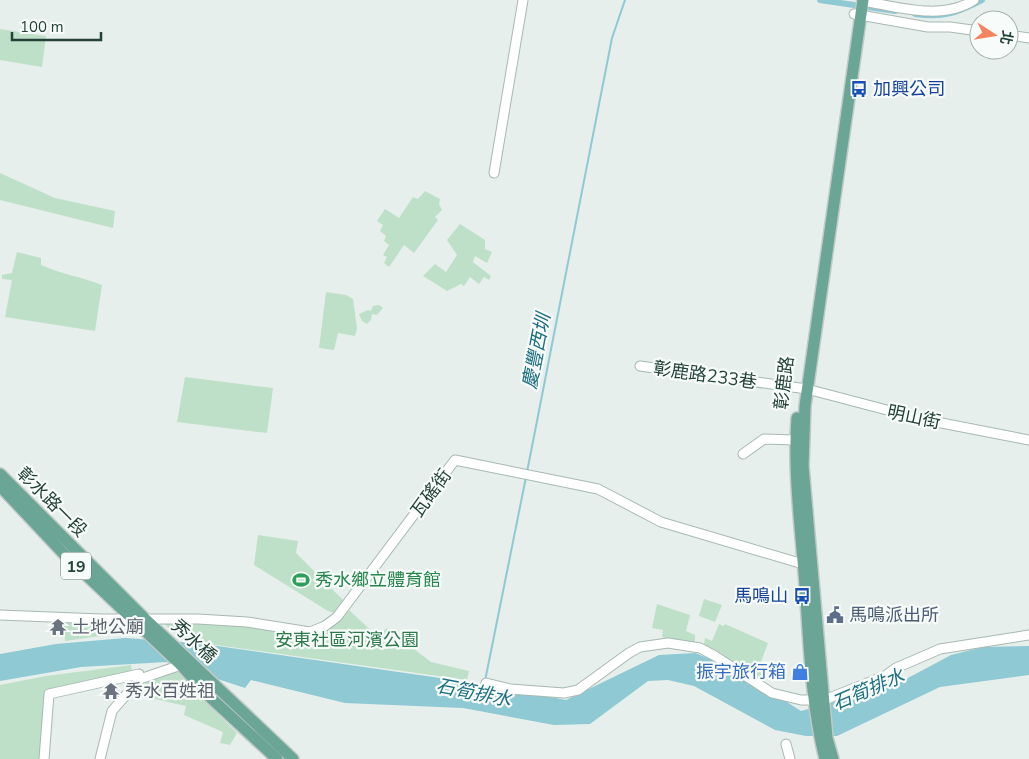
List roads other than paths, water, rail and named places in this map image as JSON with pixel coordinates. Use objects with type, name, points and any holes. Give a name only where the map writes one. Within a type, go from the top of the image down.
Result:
[{"type":"main road","name":"彰鹿路","points":[[820,701],[813,581],[795,440],[804,389],[859,0]]},
{"type":"main road","name":"彰鹿路","points":[[804,389],[799,466],[803,564],[820,701],[825,759]]},
{"type":"main road","name":"彰水路一段","points":[[0,474],[138,618],[157,642]]},
{"type":"main road","name":"彰水路一段","points":[[0,486],[63,553],[138,618]]},
{"type":"main road","name":"秀水橋","points":[[138,618],[221,691],[293,759]]},
{"type":"main road","name":"秀水橋","points":[[157,642],[212,699],[278,759]]},
{"type":"main road","name":"彰鹿路","points":[[823,732],[833,759]]},
{"type":"street","points":[[494,173],[523,0]]},
{"type":"street","points":[[859,0],[934,12],[954,9],[974,0]]},
{"type":"street","points":[[857,14],[928,27],[950,26],[969,29]]},
{"type":"street","name":"彰鹿路233巷","points":[[640,366],[804,389]]},
{"type":"street","name":"明山街","points":[[804,389],[921,419],[1029,440]]},
{"type":"street","points":[[743,454],[764,439],[795,440]]},
{"type":"street","name":"瓦磘街","points":[[138,618],[247,622],[310,632],[325,626],[337,617],[455,460],[598,489],[661,522],[694,534],[803,564]]},
{"type":"street","points":[[803,564],[813,581]]},
{"type":"street","points":[[0,615],[138,618]]},
{"type":"street","points":[[486,683],[528,691],[564,693],[578,690],[634,650],[668,643],[700,648],[772,693],[801,700],[820,701],[885,676],[896,668],[940,649],[1029,635]]},
{"type":"street","points":[[100,759],[112,711],[140,680],[181,666]]},
{"type":"street","points":[[44,759],[49,694],[139,674],[140,680]]},
{"type":"street","points":[[786,744],[790,759]]},
{"type":"water","name":"石筍排水","points":[[125,638],[196,643],[468,682],[566,700],[659,655],[695,653],[733,668],[801,711],[893,686],[951,655],[983,647],[1029,646],[1029,675],[940,687],[837,736],[806,736],[775,730],[694,686],[668,680],[648,681],[590,724],[554,725],[463,708],[345,703],[251,680],[245,688],[166,662],[81,667],[0,681],[0,654],[56,644]]},
{"type":"waterway","name":"慶豐西圳","points":[[527,472],[612,38],[625,0]]},
{"type":"waterway","points":[[820,0],[895,11]]},
{"type":"waterway","points":[[915,14],[942,15],[965,8],[982,0]]},
{"type":"waterway","name":"慶豐西圳","points":[[485,681],[526,477]]},
{"type":"place","name":"加興公司","points":[[859,89]]},
{"type":"place","name":"秀水鄉立體育館","points":[[301,580]]},
{"type":"place","name":"馬鳴山","points":[[802,596]]},
{"type":"place","name":"馬鳴派出所","points":[[835,615]]},
{"type":"place","name":"土地公廟","points":[[58,627]]},
{"type":"place","name":"振宇旅行箱","points":[[800,672]]},
{"type":"place","name":"秀水百姓祖","points":[[111,691]]},
{"type":"park label","name":"安東社區河濱公園","points":[[347,640]]}]
